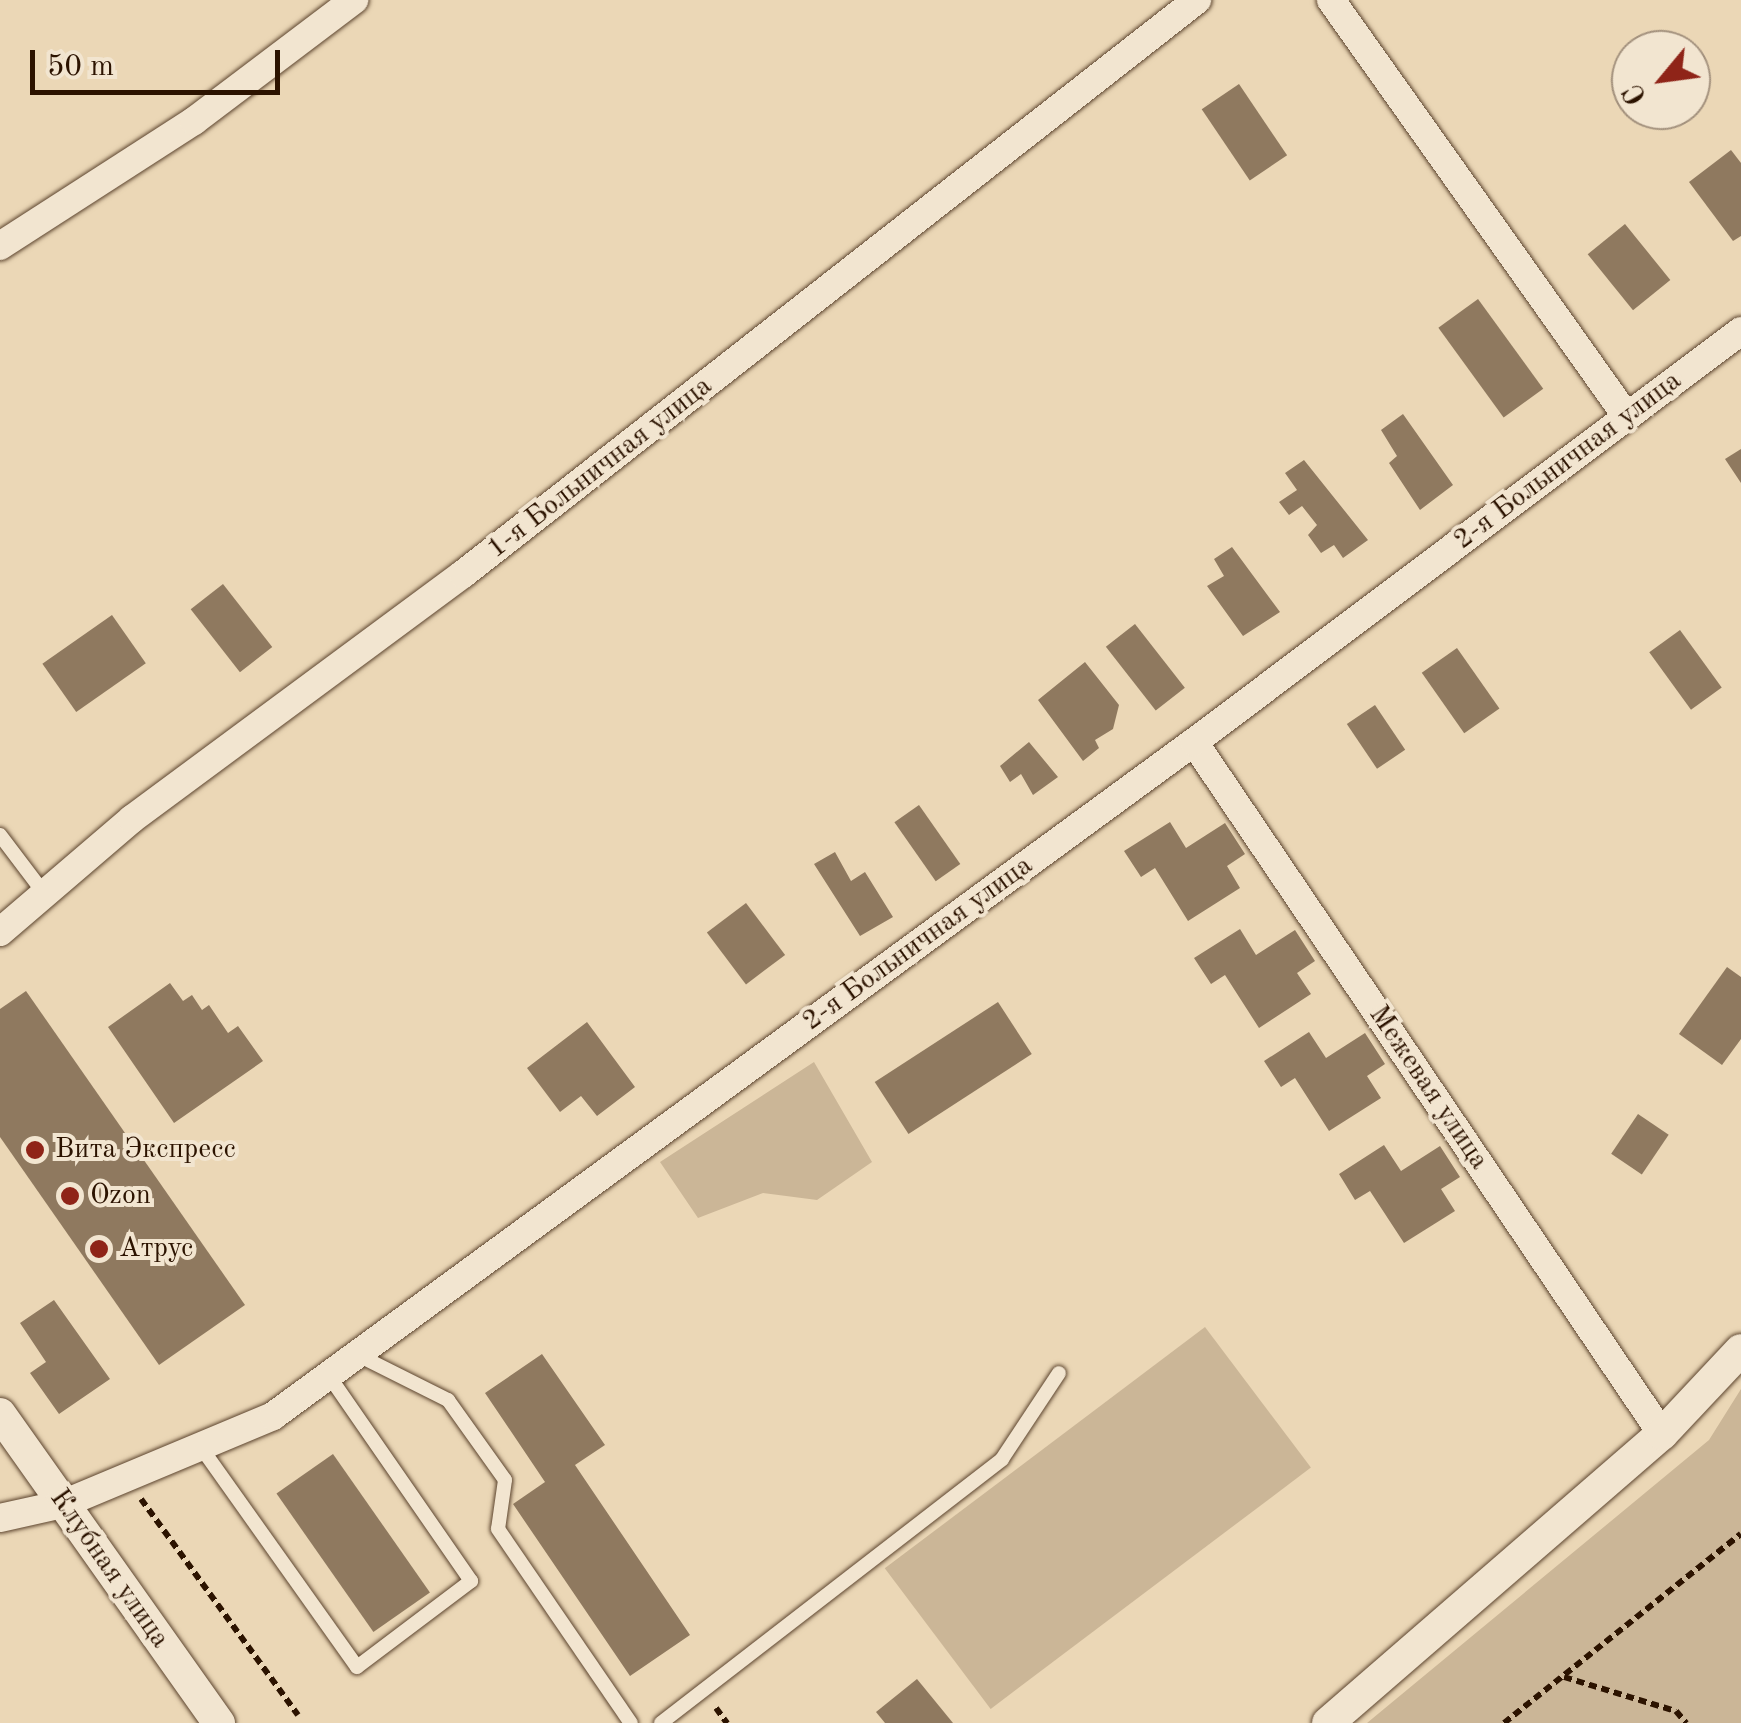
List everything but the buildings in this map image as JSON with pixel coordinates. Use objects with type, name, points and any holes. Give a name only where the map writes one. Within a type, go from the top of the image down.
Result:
[{"type":"street","points":[[0,246],[194,121],[354,0]]},
{"type":"street","name":"1-я Больничная улица","points":[[0,932],[44,893],[1197,0]]},
{"type":"street","points":[[1331,0],[1628,418]]},
{"type":"street","name":"2-я Больничная улица","points":[[0,1518],[63,1504],[272,1416],[1194,742],[1741,331]]},
{"type":"street","name":"Межевая улица","points":[[1194,742],[1662,1434]]},
{"type":"street","points":[[1328,1723],[1662,1434],[1741,1350]]},
{"type":"street","name":"Клубная улица","points":[[0,1414],[219,1723]]},
{"type":"lane","points":[[0,835],[44,893]]},
{"type":"lane","points":[[358,1355],[448,1400],[504,1480],[498,1529],[630,1723]]},
{"type":"lane","points":[[660,1723],[1002,1460],[1059,1373]]},
{"type":"lane","points":[[200,1446],[357,1667],[471,1581],[329,1376]]},
{"type":"path","points":[[125,1478],[298,1715]]},
{"type":"path","points":[[1504,1723],[1741,1534]]},
{"type":"path","points":[[1562,1677],[1676,1711],[1686,1723]]},
{"type":"shaded area","points":[[814,1062],[872,1162],[817,1200],[763,1193],[698,1218],[660,1162]]},
{"type":"shaded area","points":[[1205,1327],[1311,1468],[991,1709],[885,1568]]},
{"type":"shaded area","points":[[1741,1389],[1741,1723],[1367,1723],[1709,1440]]},
{"type":"place","name":"Вита Экспресс","points":[[35,1150]]},
{"type":"place","name":"Ozon","points":[[70,1196]]},
{"type":"place","name":"Атрус","points":[[99,1249]]}]
